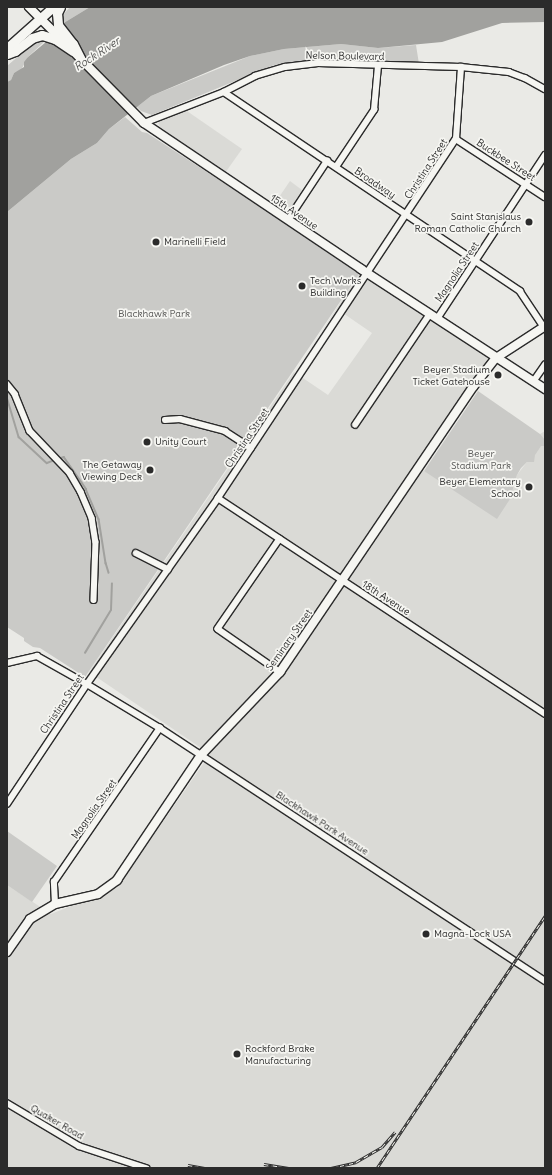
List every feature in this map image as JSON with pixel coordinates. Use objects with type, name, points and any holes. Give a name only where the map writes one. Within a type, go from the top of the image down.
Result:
[{"type":"main road","points":[[7,48],[53,7]]},
{"type":"main road","points":[[60,7],[54,25],[60,28],[73,44],[80,58]]},
{"type":"main road","points":[[7,54],[15,51],[32,38],[44,35],[55,39],[73,51]]},
{"type":"street","name":"15th Avenue","points":[[29,7],[40,18],[54,25],[73,51],[144,123],[367,273],[545,389]]},
{"type":"street","name":"Nelson Boulevard","points":[[144,123],[224,92],[255,76],[285,67],[318,63],[378,66],[462,67],[509,72],[525,78],[545,90]]},
{"type":"street","points":[[336,168],[374,110],[378,66]]},
{"type":"street","name":"Christina Street","points":[[7,804],[87,684],[218,498],[367,273],[407,216],[456,139],[462,67]]},
{"type":"street","name":"Broadway","points":[[224,92],[520,291],[545,326]]},
{"type":"street","name":"Buckbee Street","points":[[456,139],[545,197]]},
{"type":"street","name":"Magnolia Street","points":[[437,318],[545,155]]},
{"type":"street","points":[[288,220],[327,161]]},
{"type":"street","name":"Magnolia Street","points":[[355,425],[430,314]]},
{"type":"street","name":"Seminary Street","points":[[7,952],[30,918],[55,904],[98,894],[117,880],[201,755],[280,672],[473,387],[496,358],[545,326]]},
{"type":"street","points":[[533,382],[545,365]]},
{"type":"street","points":[[7,384],[15,394],[30,431],[70,473],[81,492],[92,518],[96,542],[94,600]]},
{"type":"street","points":[[165,420],[180,419],[225,431],[251,448]]},
{"type":"street","name":"18th Avenue","points":[[218,498],[545,714]]},
{"type":"street","points":[[280,539],[218,629],[280,672]]},
{"type":"street","points":[[136,553],[168,569]]},
{"type":"street","name":"Blackhawk Park Avenue","points":[[7,663],[37,656],[87,684],[160,728],[545,981]]},
{"type":"street","name":"Magnolia Street","points":[[55,904],[54,882],[160,728]]},
{"type":"street","name":"Quaker Road","points":[[7,1103],[79,1146],[146,1168]]},
{"type":"shaded area","points":[[184,109],[242,149],[225,173],[160,127],[158,123],[161,120]]},
{"type":"shaded area","points":[[290,181],[302,190],[289,212],[284,213],[273,206]]},
{"type":"shaded area","points":[[359,274],[490,359],[415,463],[424,471],[510,499],[517,475],[527,462],[526,454],[540,434],[545,431],[545,1168],[7,1168],[7,885],[51,914],[117,888],[210,754],[89,672],[294,372],[328,395],[372,333],[337,309],[320,334]]},
{"type":"green space","points":[[70,7],[90,7],[62,24],[62,16]]},
{"type":"green space","points":[[47,39],[28,57],[21,70],[14,73],[11,80],[7,82],[7,66],[36,41]]},
{"type":"green space","points":[[341,44],[378,48],[416,45],[419,64],[322,60],[274,65],[152,115],[141,111],[137,107],[151,96],[250,56],[284,49]]},
{"type":"green space","name":"Blackhawk Park","points":[[125,117],[142,132],[147,133],[259,206],[359,274],[85,677],[40,648],[33,647],[24,641],[24,638],[7,627],[7,212],[71,159],[97,143],[109,129]]},
{"type":"green space","name":"Beyer Stadium Park","points":[[478,391],[540,434],[545,440],[545,446],[541,446],[535,455],[534,462],[527,462],[521,468],[517,475],[510,499],[497,519],[424,471]]},
{"type":"green space","points":[[7,831],[57,866],[32,902],[7,885]]},
{"type":"water","name":"Rock River","points":[[90,7],[545,7],[545,22],[502,23],[442,42],[378,48],[341,44],[284,49],[250,56],[224,65],[151,96],[109,129],[97,143],[71,159],[7,212],[7,82],[11,80],[14,73],[24,67],[24,62],[28,57],[46,42],[62,24]]},
{"type":"waterway","points":[[7,397],[19,437],[47,463],[55,460]]},
{"type":"waterway","points":[[58,459],[64,457],[86,489],[99,519],[109,573]]},
{"type":"waterway","points":[[85,653],[111,610],[112,584]]},
{"type":"railway","points":[[377,1168],[545,916]]},
{"type":"railway","points":[[331,1168],[356,1162],[382,1147],[395,1132]]},
{"type":"railway","points":[[264,1164],[289,1168]]},
{"type":"railway","points":[[188,1165],[205,1168]]},
{"type":"place","name":"Saint Stanislaus Roman Catholic Church","points":[[529,222]]},
{"type":"place","name":"Marinelli Field","points":[[156,242]]},
{"type":"place","name":"Tech Works Building","points":[[302,286]]},
{"type":"place","name":"Beyer Stadium Ticket Gatehouse","points":[[498,375]]},
{"type":"place","name":"Unity Court","points":[[147,442]]},
{"type":"place","name":"The Getaway Viewing Deck","points":[[150,470]]},
{"type":"place","name":"Beyer Elementary School","points":[[529,487]]},
{"type":"place","name":"Magna-Lock USA","points":[[426,934]]},
{"type":"place","name":"Rockford Brake Manufacturing","points":[[237,1054]]}]
